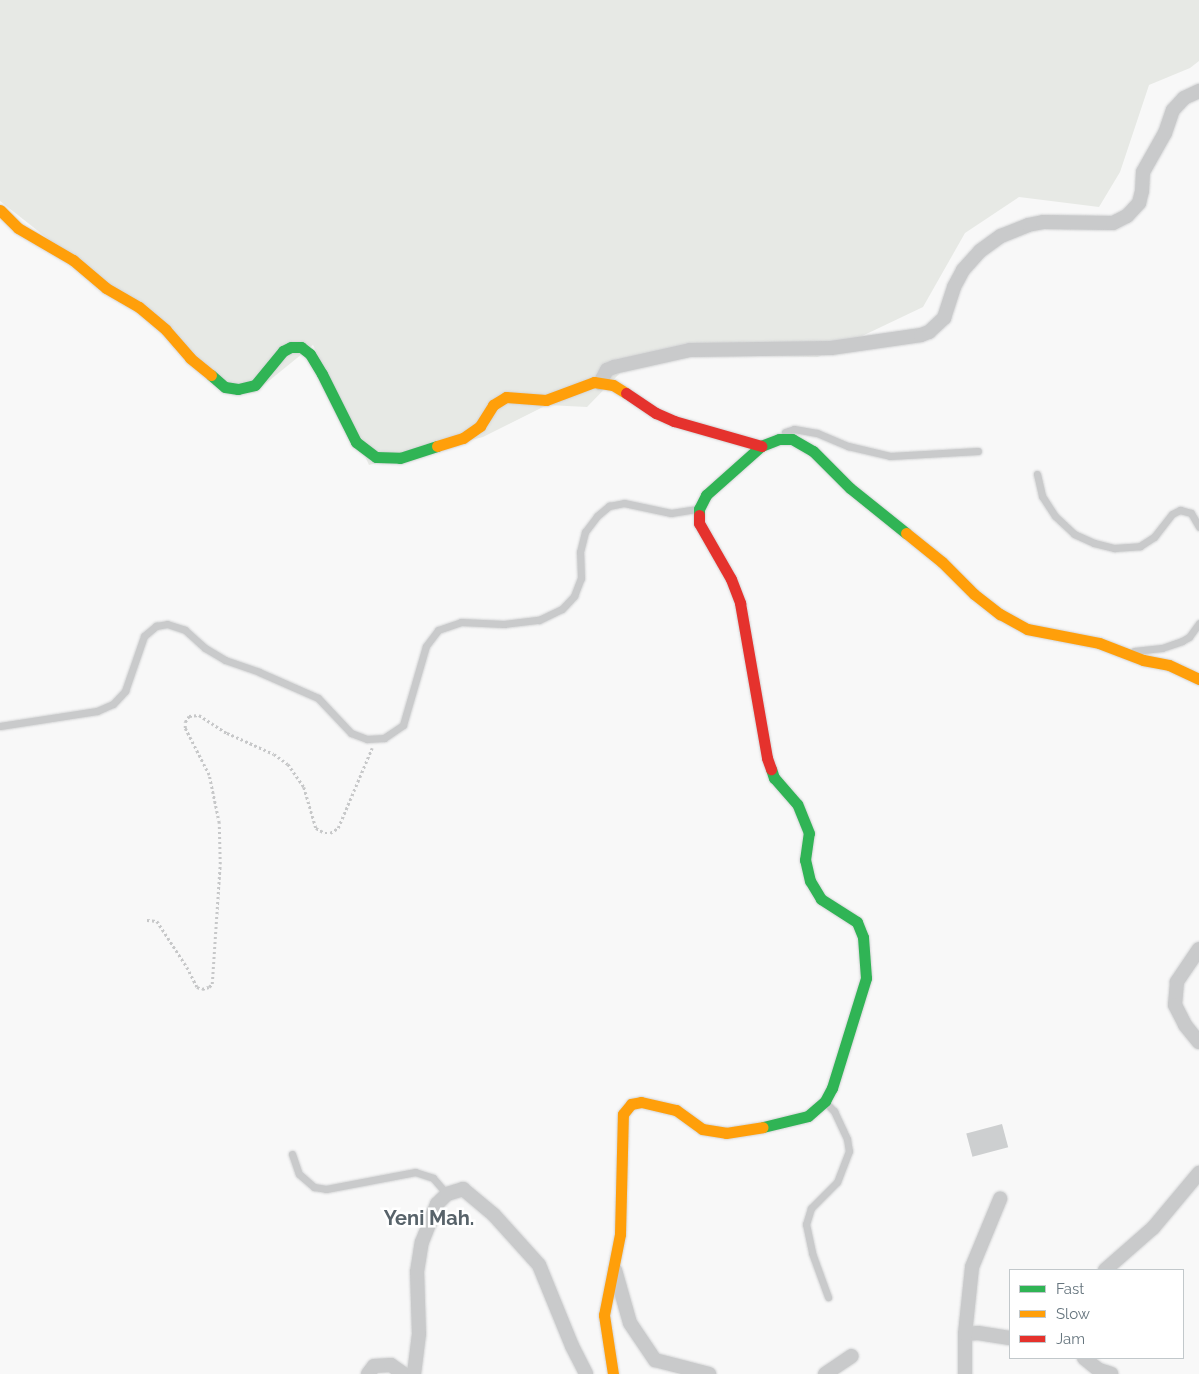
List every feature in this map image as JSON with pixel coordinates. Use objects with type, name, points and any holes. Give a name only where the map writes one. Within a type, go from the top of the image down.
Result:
[{"type":"street","points":[[600,383],[607,370],[614,367],[690,350],[831,348],[921,335],[929,332],[944,318],[954,287],[963,270],[980,251],[1001,236],[1043,222],[1113,223],[1128,216],[1138,203],[1142,191],[1143,172],[1165,133],[1173,110],[1184,98],[1199,91]]},
{"type":"street","points":[[0,210],[18,228],[73,260],[106,288],[139,308],[166,330],[190,358],[225,387],[238,389],[254,385],[282,351],[291,347],[301,347],[310,354],[322,374],[356,442],[376,457],[400,458],[463,438],[480,426],[493,405],[506,397],[546,400],[585,384],[600,383],[613,385],[656,413],[674,421],[736,437],[761,446]]},
{"type":"street","points":[[613,1374],[604,1315],[620,1234],[623,1114],[631,1104],[641,1102],[676,1110],[702,1129],[726,1133],[795,1121],[808,1116],[825,1101],[832,1088],[866,978],[863,937],[857,922],[821,900],[810,881],[805,860],[810,833],[797,804],[774,778],[767,758],[740,602],[731,579],[699,523],[699,509],[706,495],[741,466],[761,446],[779,438],[792,439],[813,451],[850,488],[942,562],[974,594],[1000,614],[1027,629],[1099,643],[1143,660],[1175,667],[1199,680]]},
{"type":"street","points":[[1199,949],[1176,982],[1175,1005],[1185,1025],[1199,1042]]},
{"type":"street","points":[[1106,1269],[1153,1228],[1199,1173]]},
{"type":"street","points":[[414,1374],[419,1334],[416,1287],[419,1258],[434,1210],[447,1194],[463,1188],[474,1196],[513,1234],[539,1265],[586,1374]]},
{"type":"street","points":[[965,1374],[965,1334],[972,1266],[1000,1199]]},
{"type":"street","points":[[613,1265],[630,1323],[655,1360],[708,1374]]},
{"type":"street","points":[[965,1334],[978,1333],[1009,1338]]},
{"type":"street","points":[[825,1374],[852,1356]]},
{"type":"street","points":[[1085,1359],[1099,1370],[1111,1374]]},
{"type":"street","points":[[368,1374],[374,1366],[391,1365],[404,1374]]},
{"type":"lane","points":[[779,438],[783,433],[794,429],[817,433],[848,446],[890,456],[978,451]]},
{"type":"lane","points":[[1037,474],[1042,496],[1055,516],[1074,534],[1094,543],[1114,548],[1140,546],[1154,538],[1172,514],[1180,510],[1191,513],[1199,527]]},
{"type":"lane","points":[[0,726],[97,711],[113,704],[125,691],[144,636],[156,626],[167,624],[185,630],[205,648],[225,660],[310,694],[324,704],[350,733],[375,740],[391,735],[403,725],[426,646],[438,630],[462,622],[504,624],[539,620],[555,614],[569,603],[578,588],[581,578],[580,552],[583,538],[603,510],[616,504],[624,503],[671,512],[699,509]]},
{"type":"lane","points":[[1131,655],[1138,649],[1162,648],[1182,641],[1189,637],[1199,623]]},
{"type":"lane","points":[[825,1101],[834,1111],[847,1139],[849,1151],[837,1182],[811,1208],[806,1224],[812,1253],[828,1297]]},
{"type":"lane","points":[[292,1154],[299,1174],[314,1187],[326,1189],[370,1178],[415,1172],[433,1178],[447,1194]]},
{"type":"path","points":[[147,920],[157,921],[187,967],[197,987],[202,989],[209,987],[212,984],[220,864],[220,823],[209,775],[185,728],[185,722],[189,716],[199,715],[227,733],[274,754],[288,764],[304,787],[316,828],[325,833],[330,833],[338,828],[375,740]]},
{"type":"shaded area","points":[[0,0],[1199,0],[1199,61],[1190,68],[1149,85],[1120,172],[1099,207],[1019,197],[965,233],[923,307],[818,357],[701,354],[621,372],[587,407],[547,405],[483,437],[369,465],[313,345],[254,393],[223,393],[132,305],[0,201]]},
{"type":"building","points":[[1002,1124],[1008,1147],[972,1157],[966,1134]]},
{"type":"traffic: fast","points":[[211,375],[225,387],[238,389],[255,385],[283,351],[291,347],[301,347],[310,354],[322,374],[356,442],[376,457],[400,458],[437,446]]},
{"type":"traffic: fast","points":[[699,515],[699,509],[706,495],[761,446],[779,439],[792,439],[813,451],[850,488],[906,533]]},
{"type":"traffic: fast","points":[[763,1127],[808,1116],[825,1101],[832,1088],[866,978],[863,937],[857,922],[821,899],[810,881],[805,860],[809,833],[797,804],[774,778],[771,769]]},
{"type":"traffic: slow","points":[[0,210],[18,228],[73,260],[106,288],[139,307],[166,330],[190,358],[211,375]]},
{"type":"traffic: slow","points":[[437,446],[463,438],[480,426],[493,405],[506,397],[546,400],[594,382],[613,385],[626,393]]},
{"type":"traffic: slow","points":[[906,533],[942,562],[974,594],[1000,614],[1027,629],[1099,643],[1143,660],[1169,665],[1199,679]]},
{"type":"traffic: slow","points":[[613,1374],[604,1315],[620,1234],[623,1114],[631,1104],[641,1102],[676,1110],[702,1129],[726,1133],[763,1127]]},
{"type":"traffic: jam","points":[[626,393],[656,413],[674,421],[761,446]]},
{"type":"traffic: jam","points":[[699,515],[699,523],[731,579],[740,603],[767,758],[771,769]]},
{"type":"district","name":"Yeni Mah.","points":[[429,1218]]}]
